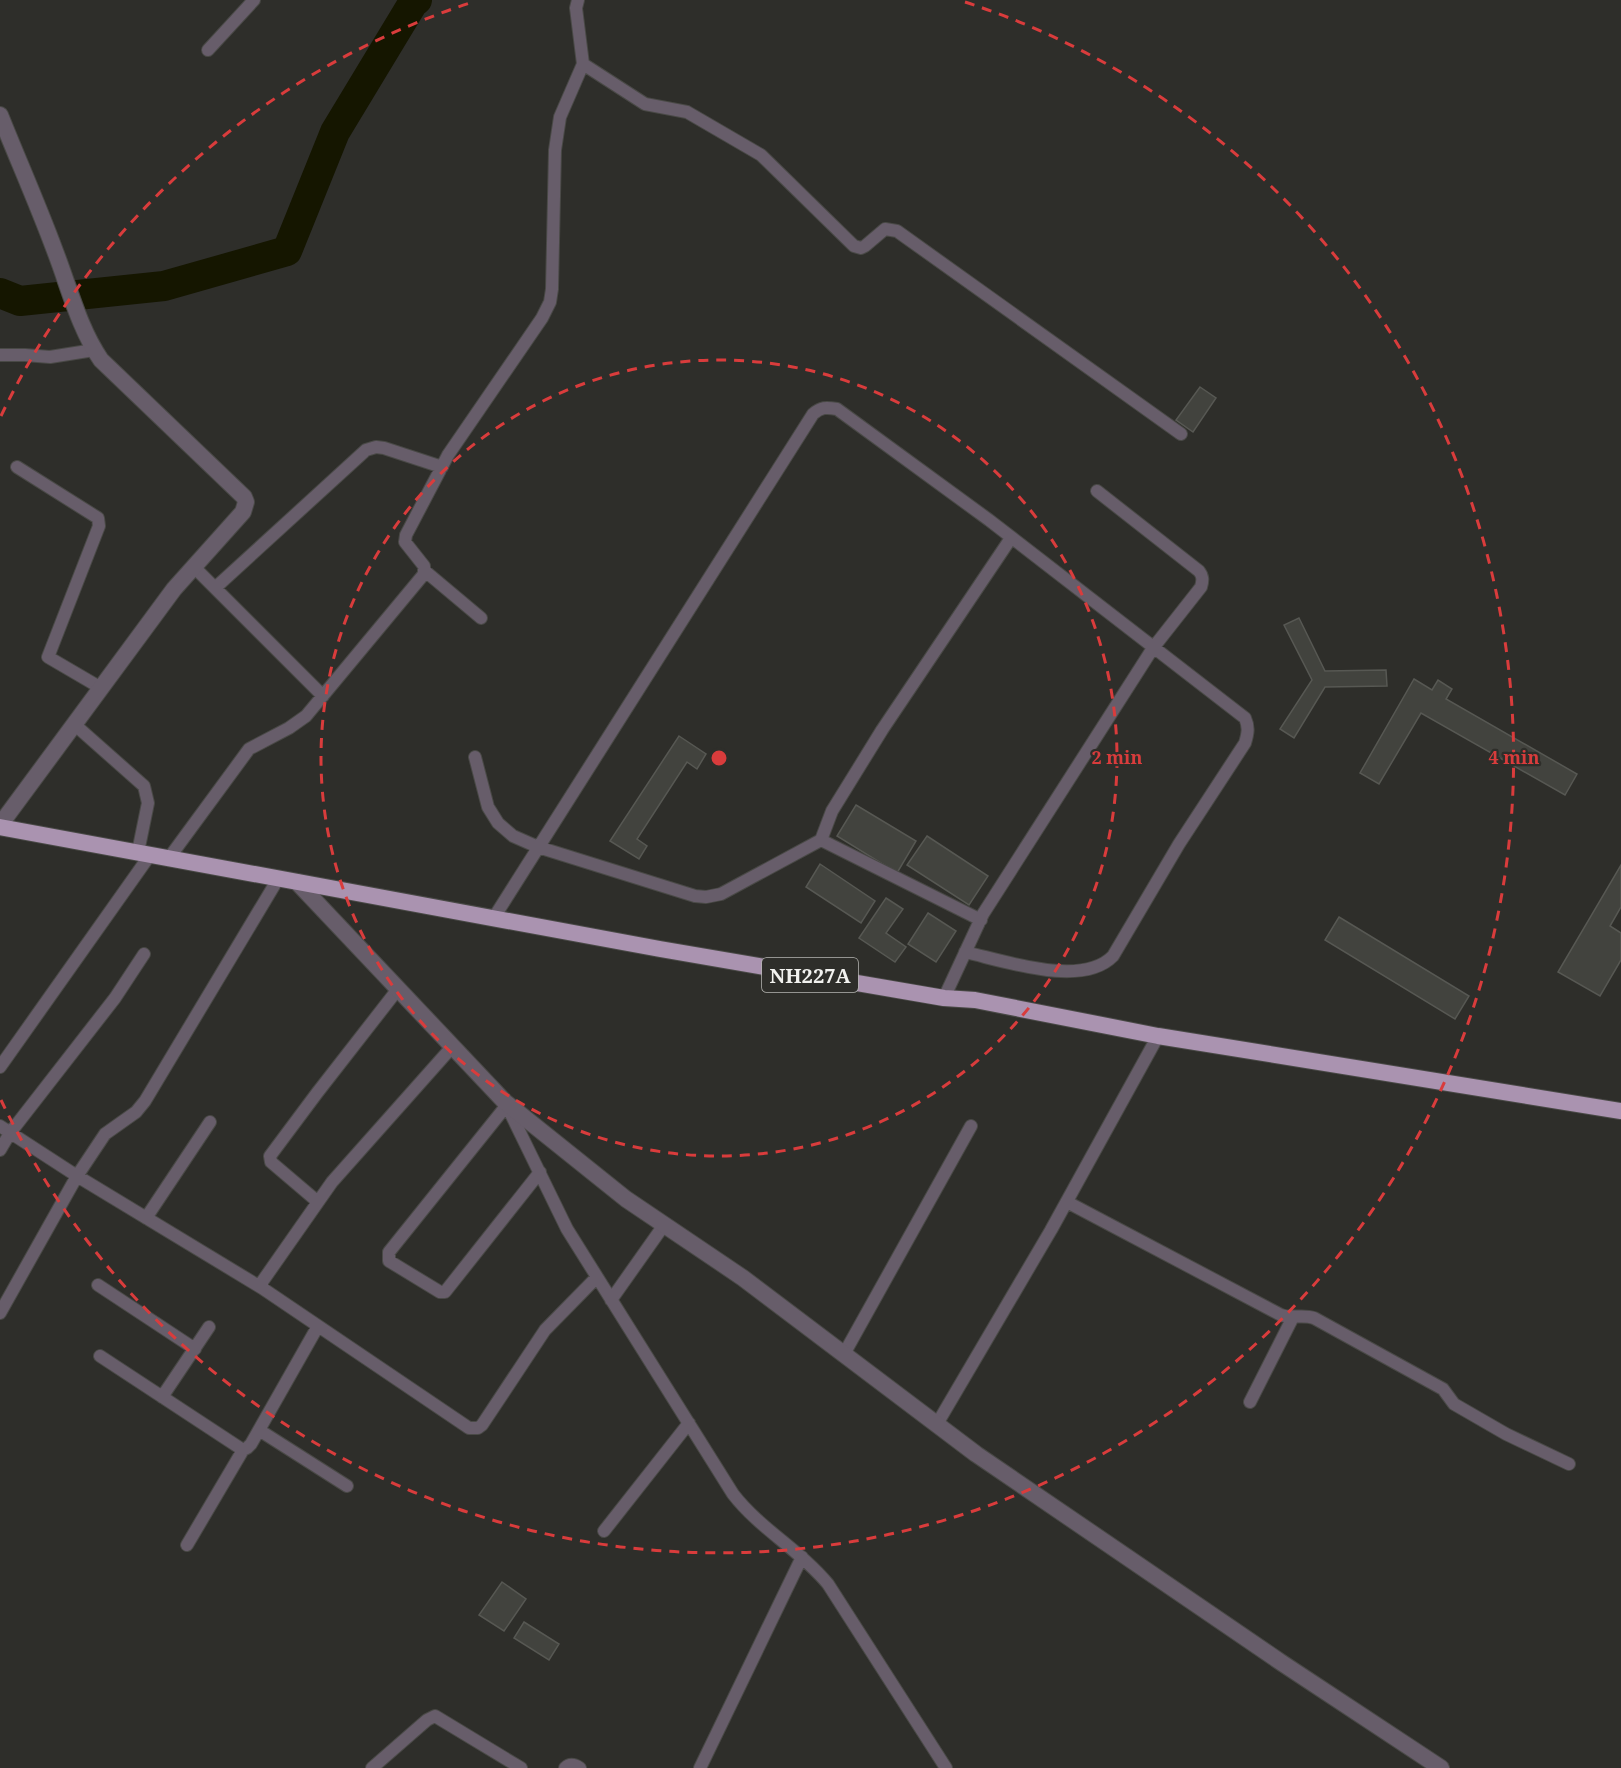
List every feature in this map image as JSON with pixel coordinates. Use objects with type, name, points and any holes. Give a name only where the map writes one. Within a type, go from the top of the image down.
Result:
[{"type":"highway","name":"NH227A","points":[[0,826],[672,951],[944,998],[975,1000],[1158,1036],[1621,1111]]},
{"type":"street","points":[[208,50],[254,0]]},
{"type":"street","points":[[482,618],[425,571],[424,566],[406,546],[405,538],[448,455],[542,318],[550,302],[557,132],[560,117],[583,64],[576,8],[578,0]]},
{"type":"street","points":[[583,64],[645,104],[687,112],[761,155],[854,246],[861,248],[865,246],[885,229],[897,231],[1181,434]]},
{"type":"street","points":[[0,115],[90,343],[101,360],[244,497],[246,502],[243,512],[174,589],[0,826]]},
{"type":"street","points":[[0,355],[50,357],[90,343]]},
{"type":"street","points":[[493,918],[813,414],[820,408],[826,407],[837,409],[1011,538],[1245,718],[1248,725],[1245,743],[1179,844],[1107,963],[1082,972],[1047,970],[965,952]]},
{"type":"street","points":[[215,588],[366,450],[376,447],[384,448],[442,467]]},
{"type":"street","points":[[17,467],[98,518],[99,526],[48,657],[101,688]]},
{"type":"street","points":[[944,998],[981,920],[1153,648],[1201,587],[1203,581],[1199,571],[1097,491]]},
{"type":"street","points":[[475,757],[488,807],[498,823],[513,836],[538,847],[695,896],[706,897],[721,894],[821,840],[832,811],[882,730],[1011,538]]},
{"type":"street","points":[[194,567],[323,696]]},
{"type":"street","points":[[169,858],[249,749],[306,716],[425,571]]},
{"type":"street","points":[[0,1067],[144,853],[148,803],[144,786],[74,724]]},
{"type":"street","points":[[821,840],[981,920]]},
{"type":"street","points":[[0,1313],[77,1176],[105,1134],[136,1112],[145,1101],[278,879]]},
{"type":"street","points":[[297,882],[506,1104],[626,1199],[743,1278],[976,1454],[1281,1664],[1441,1768]]},
{"type":"street","points":[[0,1150],[5,1130],[116,998],[144,954]]},
{"type":"street","points":[[318,1202],[271,1162],[270,1156],[398,989]]},
{"type":"street","points":[[937,1424],[1067,1202],[1158,1036]]},
{"type":"street","points":[[262,1288],[262,1282],[332,1182],[452,1047]]},
{"type":"street","points":[[506,1104],[567,1229],[740,1503],[816,1569],[828,1584],[946,1768]]},
{"type":"street","points":[[506,1104],[389,1252],[389,1261],[440,1292],[445,1292],[540,1172]]},
{"type":"street","points":[[146,1218],[210,1122]]},
{"type":"street","points":[[844,1354],[971,1126]]},
{"type":"street","points":[[5,1130],[262,1288],[473,1429],[482,1425],[545,1330],[597,1276]]},
{"type":"street","points":[[1067,1202],[1281,1315],[1314,1318],[1443,1389],[1454,1404],[1506,1434],[1569,1464]]},
{"type":"street","points":[[611,1300],[664,1225]]},
{"type":"street","points":[[98,1285],[195,1349]]},
{"type":"street","points":[[1250,1402],[1293,1317]]},
{"type":"street","points":[[187,1545],[243,1450],[251,1444],[318,1326]]},
{"type":"street","points":[[162,1397],[210,1327]]},
{"type":"street","points":[[100,1356],[243,1450]]},
{"type":"street","points":[[604,1531],[689,1423]]},
{"type":"street","points":[[259,1430],[347,1486]]},
{"type":"street","points":[[700,1768],[802,1557]]},
{"type":"street","points":[[372,1768],[427,1720],[435,1716],[521,1768]]},
{"type":"street","points":[[565,1768],[572,1764],[580,1768]]},
{"type":"building","points":[[1200,387],[1216,398],[1193,432],[1176,420]]},
{"type":"building","points":[[1299,618],[1325,671],[1386,670],[1387,686],[1325,687],[1294,738],[1280,729],[1312,680],[1284,625]]},
{"type":"building","points":[[1414,679],[1432,690],[1438,680],[1452,689],[1446,699],[1577,774],[1565,795],[1421,713],[1379,784],[1360,773]]},
{"type":"building","points":[[679,736],[706,754],[697,769],[687,762],[637,839],[647,846],[639,859],[610,841]]},
{"type":"building","points":[[856,805],[916,841],[897,873],[837,836]]},
{"type":"building","points":[[927,836],[988,876],[969,905],[907,865]]},
{"type":"building","points":[[820,864],[875,901],[861,923],[806,887]]},
{"type":"building","points":[[1621,865],[1621,907],[1610,926],[1621,933],[1621,960],[1600,996],[1558,972]]},
{"type":"building","points":[[886,898],[903,909],[886,933],[906,947],[895,962],[859,938]]},
{"type":"building","points":[[928,913],[956,931],[936,962],[908,944]]},
{"type":"building","points":[[1339,917],[1469,996],[1455,1019],[1325,940]]},
{"type":"building","points":[[502,1582],[526,1599],[504,1631],[479,1615]]},
{"type":"building","points":[[524,1622],[559,1644],[549,1660],[514,1638]]},
{"type":"waterway","points":[[0,293],[20,301],[164,286],[287,251],[335,132],[413,3],[417,0]]}]
